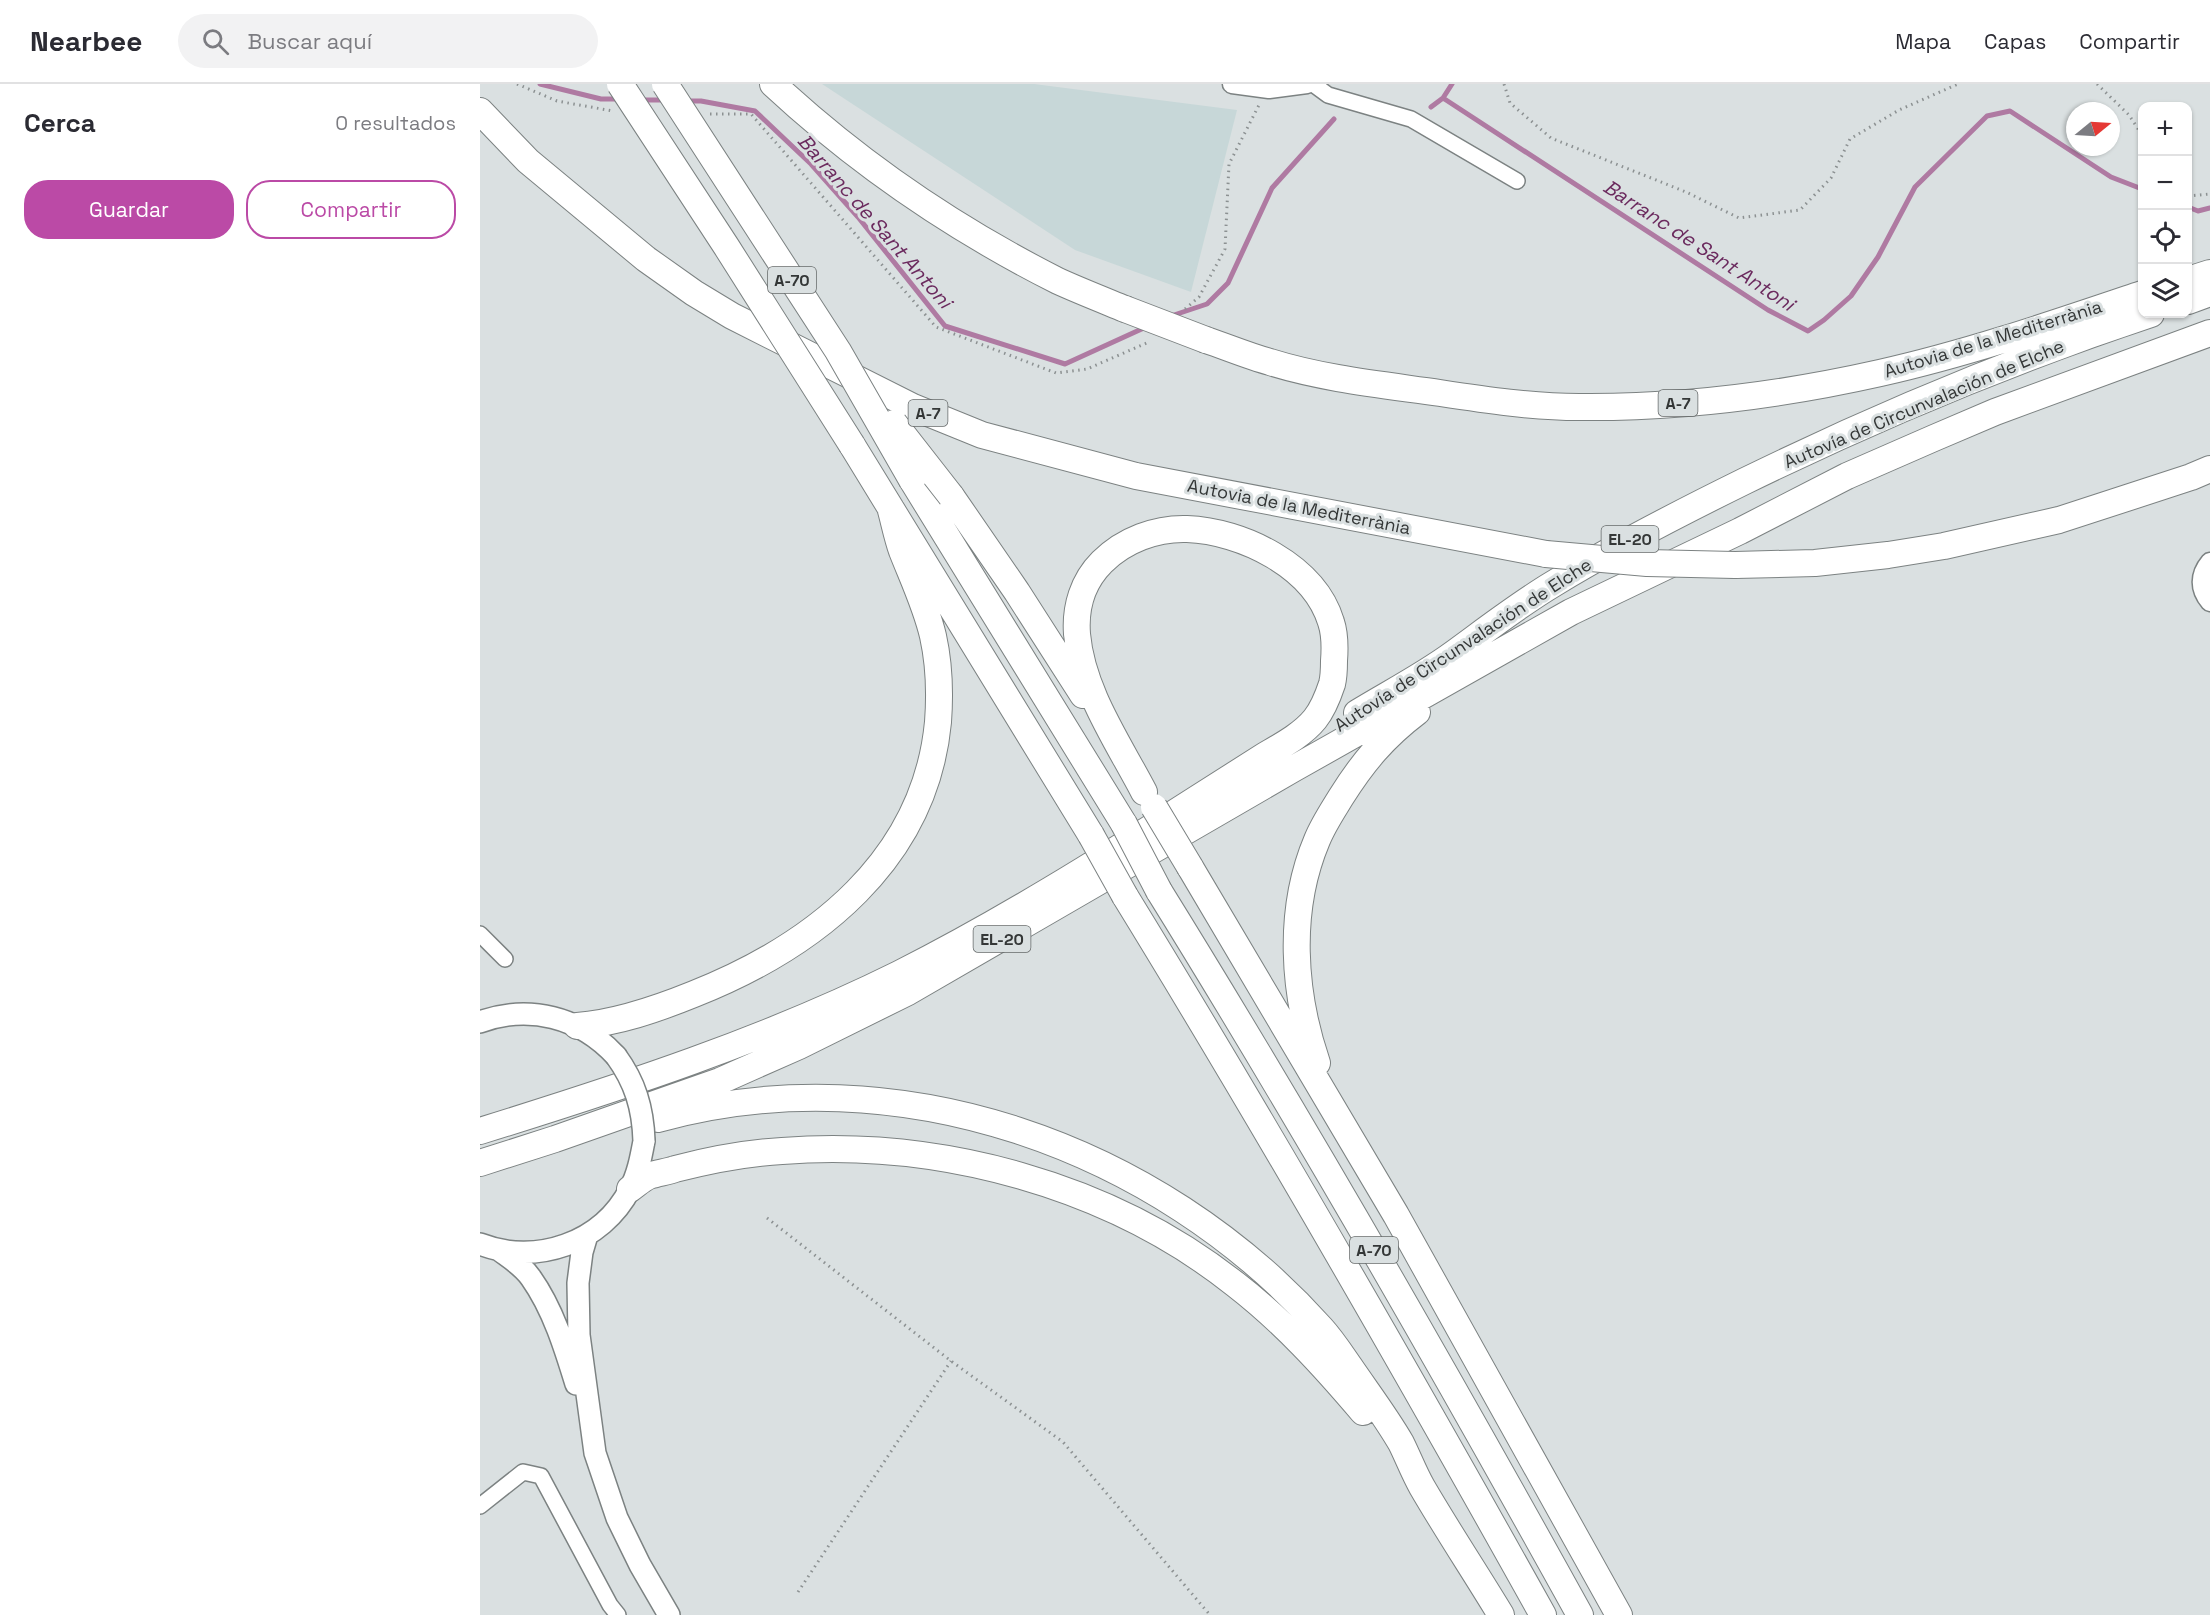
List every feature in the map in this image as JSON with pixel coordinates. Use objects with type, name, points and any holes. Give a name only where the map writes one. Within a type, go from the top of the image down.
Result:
[{"type":"highway","name":"A-70","points":[[620,84],[852,445],[1091,835],[1337,1252],[1543,1615]]},
{"type":"highway","name":"A-70","points":[[665,84],[838,351],[912,480],[1134,828],[1159,891],[1247,1033],[1332,1178],[1487,1447],[1580,1615]]},
{"type":"highway","name":"Autovia de la Mediterrània","points":[[780,90],[823,128],[901,188],[978,237],[1059,281],[1125,309],[1271,363],[1431,392],[1495,401],[1577,407],[1647,405],[1756,395],[1879,374],[1956,354],[2138,295]]},
{"type":"highway","name":"Autovia de la Mediterrània","points":[[482,114],[536,168],[646,259],[694,293],[732,316],[912,407],[982,435],[1136,476],[1546,554],[1647,562],[1735,565],[1815,563],[1944,546],[2059,520],[2210,469]]},
{"type":"highway","points":[[2192,278],[2210,273]]},
{"type":"highway","points":[[2192,299],[2210,293]]},
{"type":"highway","name":"Autovía de Circunvalación de Elche","points":[[1134,828],[1243,784],[1451,655],[1486,628],[1552,584],[1654,526],[1800,454],[1895,412],[2059,346],[2140,318]]},
{"type":"highway","name":"Autovía de Circunvalación de Elche","points":[[1495,654],[1571,612],[1740,531],[1847,476],[1995,412],[2210,333]]},
{"type":"highway","points":[[838,351],[951,496],[1017,592],[1149,799],[1396,1215],[1619,1615]]},
{"type":"highway","points":[[577,1026],[597,1024],[652,1010],[711,987],[753,967],[810,932],[847,904],[900,840],[918,804],[932,761],[938,721],[938,685],[933,637],[918,589],[901,549],[890,507]]},
{"type":"highway","points":[[1134,828],[1288,742],[1314,721],[1325,703],[1333,680],[1335,649],[1332,623],[1319,596],[1301,575],[1274,555],[1251,543],[1229,536],[1190,529],[1167,530],[1132,540],[1104,561],[1090,576],[1079,600],[1076,631],[1082,663],[1095,700],[1149,799]]},
{"type":"highway","points":[[1332,1106],[1308,1035],[1300,994],[1296,954],[1301,898],[1317,840],[1361,766],[1383,740],[1495,654]]},
{"type":"highway","name":"EL-20","points":[[480,1163],[720,1081],[800,1046],[908,993],[1495,654]]},
{"type":"highway","name":"EL-20","points":[[480,1131],[669,1068],[799,1019],[899,974],[972,934],[1134,828]]},
{"type":"highway","points":[[480,1173],[696,1109],[769,1099],[861,1099],[908,1103],[964,1114],[1019,1130],[1093,1158],[1166,1197],[1210,1228],[1285,1290],[1323,1330],[1400,1442],[1421,1485],[1501,1615]]},
{"type":"highway","points":[[630,1189],[648,1176],[734,1156],[808,1149],[852,1149],[899,1152],[955,1160],[1042,1183],[1097,1203],[1166,1238],[1202,1260],[1271,1314],[1330,1372],[1421,1485]]},
{"type":"main road","points":[[485,1017],[528,1014],[561,1019],[598,1039],[616,1056],[634,1087],[640,1105],[644,1141],[641,1158],[630,1189],[612,1215],[587,1235],[571,1244],[535,1253],[490,1247]]},
{"type":"main road","points":[[587,1235],[578,1283],[579,1335],[595,1453],[617,1518],[640,1565],[669,1615]]},
{"type":"main road","points":[[490,1247],[525,1271],[542,1296],[569,1361],[593,1437]]},
{"type":"street","points":[[1232,84],[1269,89],[1306,84]]},
{"type":"street","points":[[1313,84],[1328,95],[1412,119],[1516,181]]},
{"type":"street","points":[[2210,562],[2201,579],[2205,596],[2210,602]]},
{"type":"street","points":[[480,934],[505,959]]},
{"type":"street","points":[[480,1506],[524,1472],[541,1476],[610,1605],[618,1615]]},
{"type":"path","points":[[1504,84],[1510,103],[1551,138],[1686,192],[1739,218],[1800,210],[1831,178],[1850,139],[1899,110],[1958,84]]},
{"type":"path","points":[[2097,84],[2130,115],[2138,128]]},
{"type":"path","points":[[2192,196],[2210,194]]},
{"type":"path","points":[[767,1218],[951,1361],[1063,1442],[1210,1615]]},
{"type":"path","points":[[798,1592],[951,1361]]},
{"type":"shaded area","points":[[822,84],[1034,84],[1237,110],[1191,292],[1075,250]]},
{"type":"waterway","name":"Barranc de Sant Antoni","points":[[540,84],[601,99],[622,99]]},
{"type":"waterway","points":[[1443,98],[1452,84]]},
{"type":"waterway","name":"Barranc de Sant Antoni","points":[[1431,107],[1443,98],[1768,310],[1808,331],[1851,296],[1878,257],[1915,187],[1987,116],[2010,111],[2111,177],[2138,187]]},
{"type":"waterway","name":"Barranc de Sant Antoni","points":[[640,100],[667,100]]},
{"type":"waterway","name":"Barranc de Sant Antoni","points":[[685,101],[701,101],[755,111],[811,164],[858,217],[945,326],[1065,364],[1146,327]]},
{"type":"waterway","name":"Barranc de Sant Antoni","points":[[1168,317],[1207,304],[1228,283],[1272,188],[1334,119]]},
{"type":"waterway","name":"Barranc de Sant Antoni","points":[[2192,209],[2198,211],[2210,208]]}]
